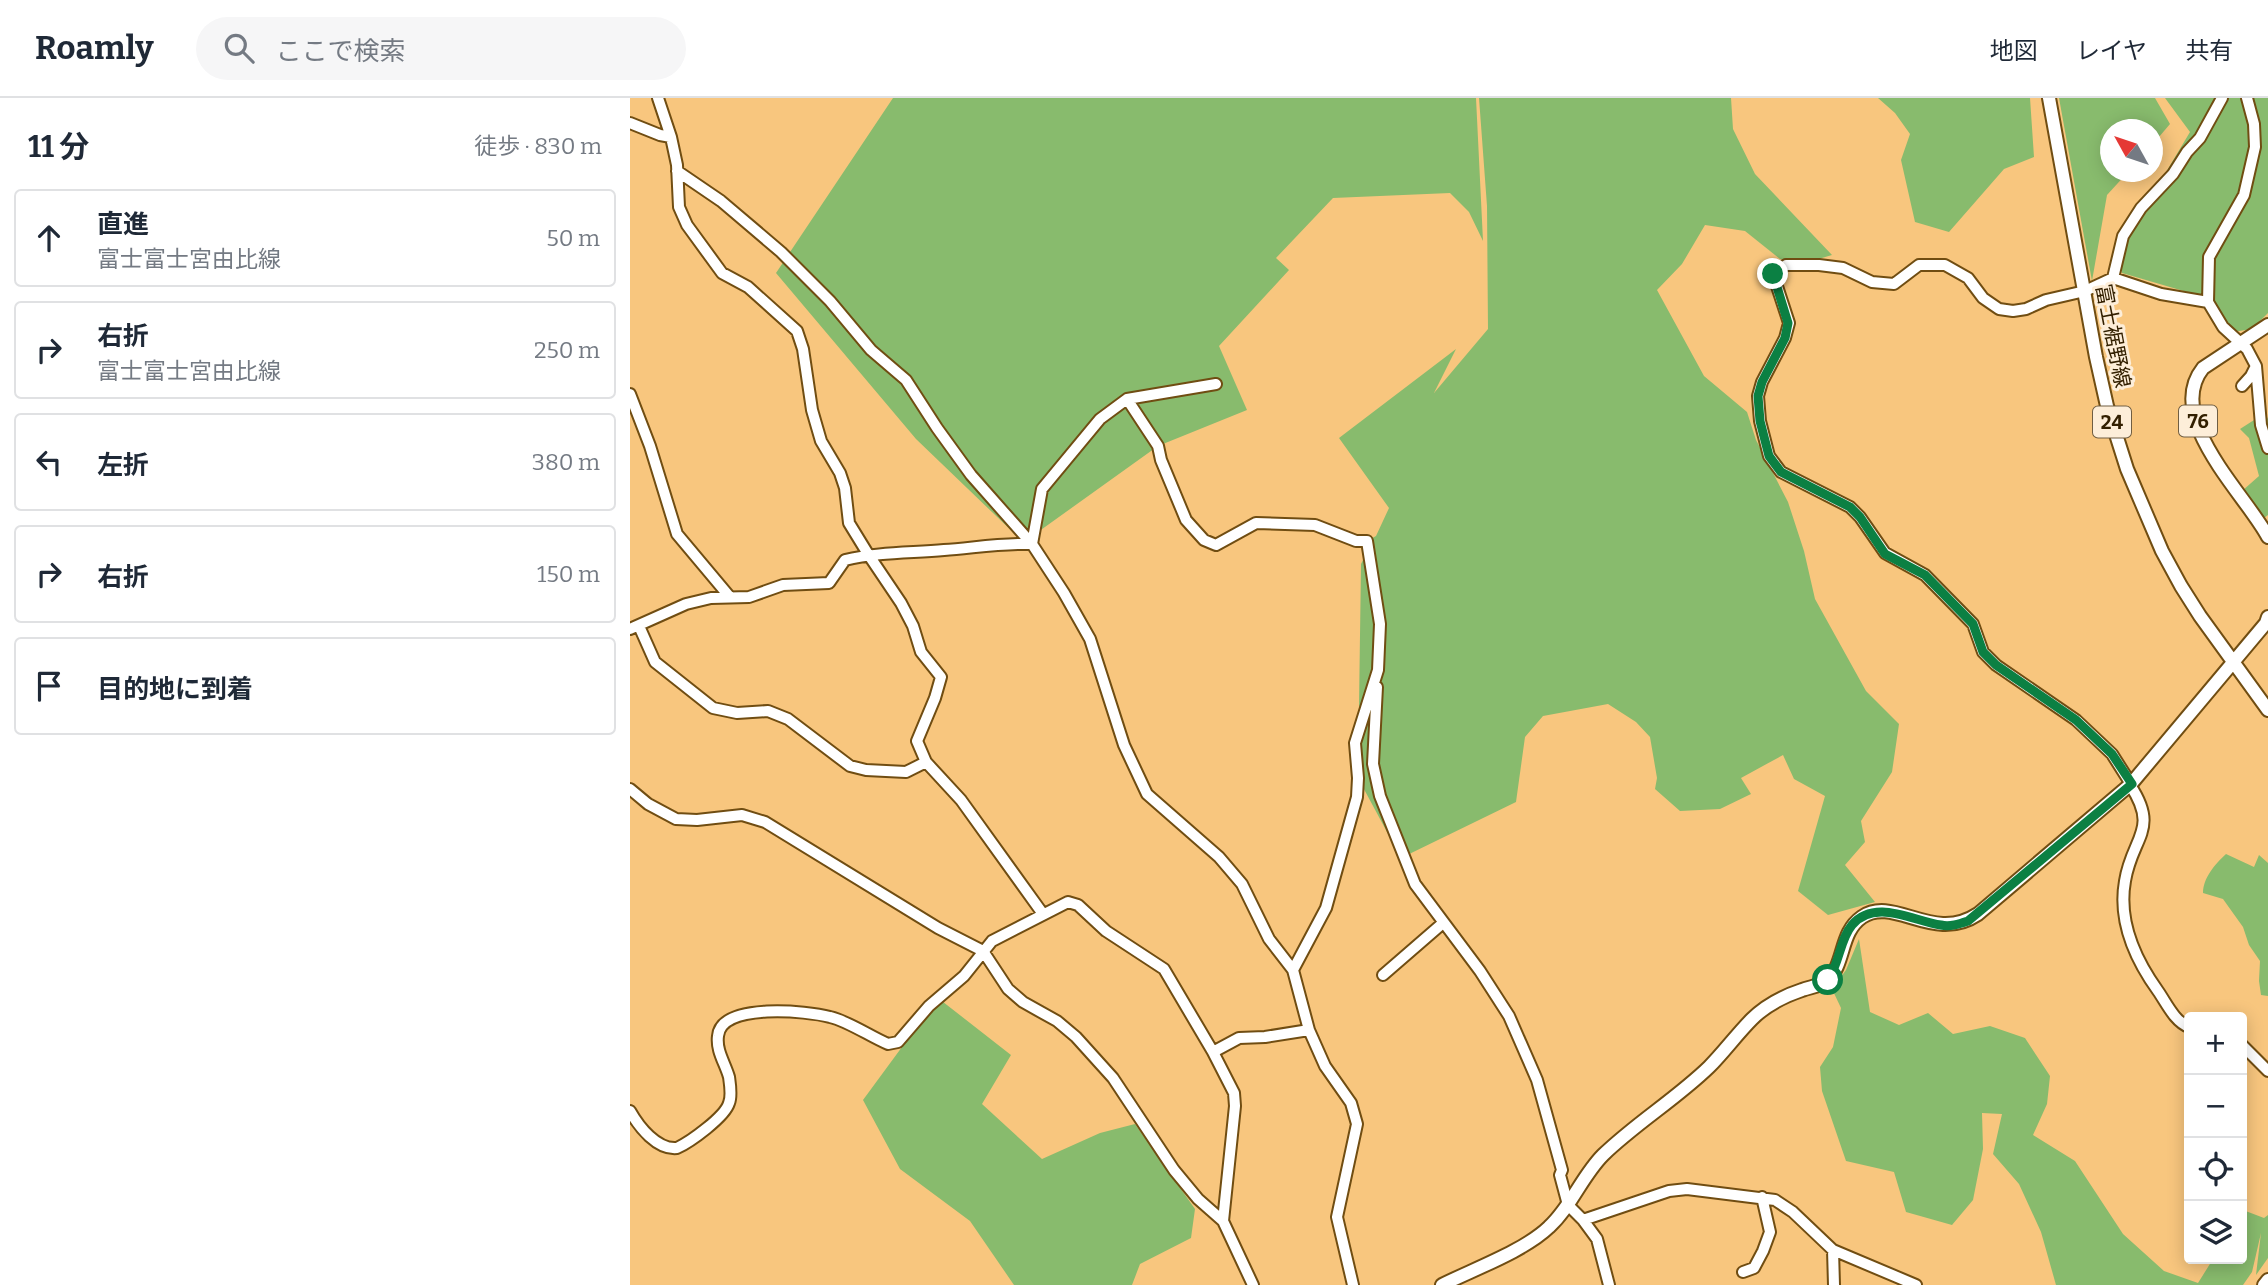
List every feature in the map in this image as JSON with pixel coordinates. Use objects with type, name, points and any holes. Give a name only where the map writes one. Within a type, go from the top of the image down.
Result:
[{"type":"main road","name":"富士裾野線","points":[[2049,98],[2107,406],[2127,469],[2162,551],[2181,586],[2268,710]]},
{"type":"main road","name":"76","points":[[2268,325],[2203,368],[2196,376],[2192,389],[2192,402],[2212,458],[2268,537]]},
{"type":"main road","points":[[1442,1285],[1527,1244],[1550,1227],[1600,1158],[1709,1067],[1752,1019],[1782,999],[1828,980],[1836,968],[1846,936],[1861,918],[1869,913],[1887,912],[1942,926],[1968,921],[2131,784],[2266,623],[2268,617]]},
{"type":"main road","points":[[2264,1285],[2268,1280]]},
{"type":"street","points":[[658,98],[671,137],[677,171],[679,207],[687,225],[722,272],[748,287],[797,331],[803,349],[812,410],[821,441],[840,473],[845,488],[849,523],[901,603],[913,626],[921,652],[941,677],[917,741],[926,762],[961,800],[1043,914]]},
{"type":"street","points":[[2113,278],[2123,236],[2141,208],[2173,174],[2200,138],[2222,98]]},
{"type":"street","points":[[2247,98],[2254,124],[2255,147],[2244,195],[2209,257],[2208,302],[2223,327],[2247,349],[2256,366],[2261,425],[2268,448]]},
{"type":"street","points":[[630,123],[671,137]]},
{"type":"street","points":[[677,171],[721,201],[781,252],[830,301],[871,350],[906,380],[971,475],[1032,544],[1064,593],[1090,639],[1124,745],[1147,794],[1227,866],[1242,884],[1269,939],[1293,970],[1308,1030],[1325,1066],[1351,1103],[1357,1124],[1337,1217],[1353,1285]]},
{"type":"street","points":[[2184,1024],[2152,983],[2127,931],[2123,914],[2125,880],[2144,825],[2144,811],[2112,754],[2076,720],[1996,665],[1983,652],[1973,624],[1925,575],[1885,554],[1850,507],[1781,472],[1769,456],[1760,421],[1758,396],[1762,382],[1785,338],[1788,323],[1773,274],[1786,265],[1843,268],[1872,282],[1894,284],[1919,265],[1945,265],[1968,278],[1983,298],[1999,309],[2013,311],[2085,291],[2113,278],[2161,294],[2208,302]]},
{"type":"street","points":[[2242,386],[2256,366]]},
{"type":"street","points":[[1032,544],[1042,489],[1100,419],[1127,399],[1216,384]]},
{"type":"street","points":[[630,394],[650,446],[677,534],[729,596]]},
{"type":"street","points":[[1127,399],[1158,446],[1161,460],[1186,520],[1204,540],[1216,545],[1256,523],[1315,525],[1356,541],[1367,541],[1380,624],[1373,764],[1380,796],[1415,884],[1510,1016],[1537,1080],[1562,1170],[1560,1175],[1568,1205],[1597,1239],[1609,1285]]},
{"type":"street","points":[[926,762],[906,772],[866,770],[850,766],[788,719],[768,711],[737,713],[713,708],[655,662],[635,628],[686,604],[729,596],[749,597],[783,585],[829,583],[845,560],[868,554],[1009,543],[1032,544]]},
{"type":"street","points":[[1293,970],[1326,908],[1357,797],[1355,743],[1378,670]]},
{"type":"street","points":[[630,789],[648,804],[676,819],[697,820],[742,815],[765,822],[938,928],[983,951],[1008,989],[1023,1002],[1057,1021],[1076,1037],[1113,1078],[1174,1170],[1198,1199],[1223,1221],[1253,1285]]},
{"type":"street","points":[[630,1111],[640,1127],[656,1140],[668,1149],[677,1148],[723,1114],[729,1105],[729,1077],[718,1046],[718,1033],[722,1025],[746,1014],[766,1010],[800,1013],[832,1017],[888,1044],[898,1042],[929,1006],[964,976],[992,940],[1068,902],[1078,905],[1106,931],[1164,969],[1234,1093],[1236,1106],[1223,1221]]},
{"type":"street","points":[[1383,975],[1443,923]]},
{"type":"street","points":[[1213,1052],[1239,1038],[1308,1030]]},
{"type":"street","points":[[2247,1050],[2268,1071]]},
{"type":"street","points":[[1583,1220],[1669,1191],[1687,1189],[1762,1197],[1781,1203],[1833,1250],[1916,1285]]},
{"type":"street","points":[[1743,1272],[1754,1268],[1770,1232],[1762,1197]]},
{"type":"street","points":[[1833,1250],[1834,1285]]},
{"type":"green space","points":[[893,98],[1476,98],[1483,241],[1469,212],[1450,193],[1333,198],[1276,258],[1289,270],[1219,346],[1247,410],[1158,446],[1038,532],[1032,544],[1018,537],[916,439],[776,273]]},
{"type":"green space","points":[[1479,98],[1731,98],[1733,129],[1755,174],[1832,255],[1805,263],[1780,259],[1745,231],[1705,225],[1682,264],[1657,290],[1704,376],[1747,412],[1756,440],[1788,502],[1804,551],[1815,599],[1866,691],[1899,724],[1892,772],[1861,821],[1865,842],[1845,865],[1875,902],[1828,915],[1798,891],[1825,796],[1794,779],[1783,755],[1741,778],[1751,794],[1720,809],[1680,811],[1655,789],[1657,778],[1650,737],[1636,722],[1608,704],[1543,716],[1525,737],[1516,802],[1401,858],[1358,778],[1361,564],[1367,552],[1367,541],[1376,536],[1389,508],[1339,438],[1456,349],[1434,393],[1488,329],[1487,206]]},
{"type":"green space","points":[[1878,98],[2030,98],[2034,157],[2004,169],[1949,232],[1915,222],[1901,160],[1910,134],[1895,113]]},
{"type":"green space","points":[[2059,98],[2155,98],[2170,124],[2163,132],[2163,119],[2100,119],[2100,182],[2119,182],[2107,195],[2092,281]]},
{"type":"green space","points":[[2165,98],[2268,98],[2268,313],[2252,329],[2233,332],[2211,299],[2122,273],[2119,262],[2132,229],[2160,182],[2163,182],[2163,177],[2190,132]]},
{"type":"green space","points":[[2265,413],[2268,419],[2268,515],[2264,518],[2242,491],[2259,476],[2249,438],[2240,429]]},
{"type":"green space","points":[[2226,854],[2254,867],[2259,855],[2268,863],[2268,996],[2261,995],[2260,961],[2249,945],[2243,927],[2223,899],[2203,893],[2207,877]]},
{"type":"green space","points":[[1859,939],[1870,1012],[1899,1025],[1928,1013],[1953,1034],[1990,1026],[2025,1038],[2050,1076],[2047,1104],[2033,1135],[2075,1161],[2123,1234],[2164,1271],[2198,1283],[2210,1264],[2247,1264],[2247,1212],[2264,1218],[2268,1215],[2268,1258],[2256,1275],[2261,1233],[2252,1272],[2243,1285],[2056,1285],[2041,1232],[2019,1184],[1993,1154],[2002,1114],[1982,1113],[1983,1149],[1973,1200],[1952,1225],[1906,1212],[1894,1172],[1846,1161],[1822,1091],[1820,1067],[1833,1047],[1841,1008],[1832,989],[1846,970]]},
{"type":"green space","points":[[938,998],[1011,1055],[982,1104],[1042,1159],[1100,1133],[1135,1124],[1195,1209],[1191,1238],[1140,1264],[1132,1285],[1014,1285],[970,1221],[900,1169],[863,1100]]},
{"type":"route","points":[[1773,274],[1788,323],[1785,338],[1762,382],[1758,396],[1760,421],[1769,456],[1781,472],[1850,507],[1885,554],[1925,575],[1973,624],[1983,652],[1996,665],[2076,720],[2112,754],[2132,784],[1968,921],[1942,926],[1887,912],[1869,913],[1861,918],[1846,936],[1836,968],[1828,980]]}]
